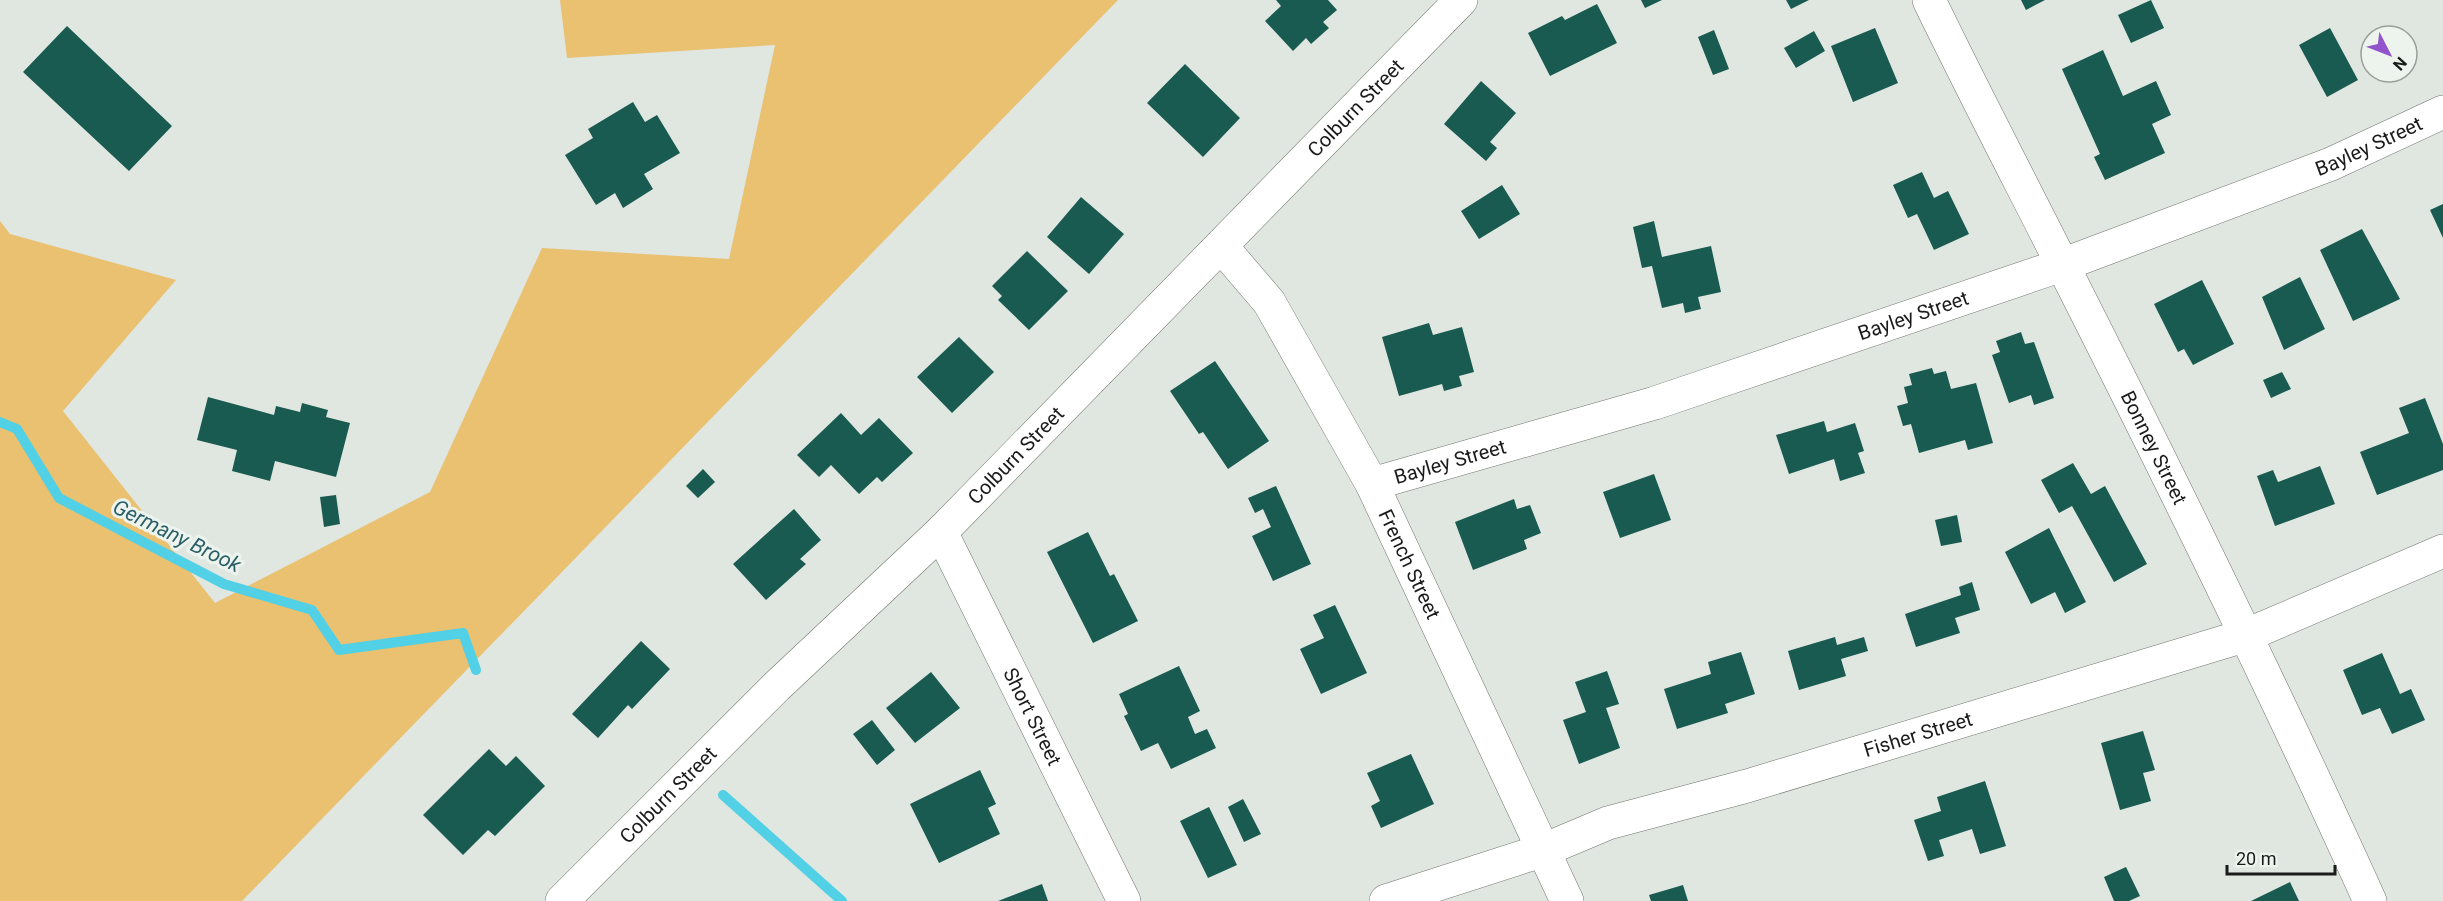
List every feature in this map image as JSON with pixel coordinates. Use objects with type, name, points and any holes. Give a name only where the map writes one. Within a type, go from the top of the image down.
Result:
[{"type":"street","name":"Colburn Street","points":[[562,901],[776,687],[941,532],[1461,0]]},
{"type":"street","name":"Bonney Street","points":[[1929,0],[1985,117],[2062,265],[2247,635],[2370,901]]},
{"type":"street","name":"Bayley Street","points":[[1372,484],[1655,403],[2062,265],[2331,164],[2443,112]]},
{"type":"street","name":"French Street","points":[[1222,247],[1269,302],[1372,484],[1567,901]]},
{"type":"street","name":"Short Street","points":[[941,532],[1124,901]]},
{"type":"street","name":"Fisher Street","points":[[1386,901],[1544,850],[1608,823],[1747,786],[2247,635],[2443,551]]},
{"type":"shaded area","points":[[560,0],[1118,0],[242,901],[0,901],[0,221],[10,234],[176,280],[63,411],[215,603],[430,492],[542,248],[729,259],[775,45],[567,58]]},
{"type":"building","points":[[1276,0],[1328,0],[1337,10],[1323,22],[1329,28],[1311,44],[1306,38],[1293,51],[1265,21],[1281,6]]},
{"type":"building","points":[[1641,0],[1662,0],[1645,8]]},
{"type":"building","points":[[1786,0],[1809,0],[1791,9]]},
{"type":"building","points":[[2021,0],[2045,0],[2026,10]]},
{"type":"building","points":[[2151,0],[2164,28],[2131,43],[2118,15]]},
{"type":"building","points":[[1597,4],[1617,43],[1550,76],[1528,33],[1562,16],[1565,20]]},
{"type":"building","points":[[67,26],[172,126],[129,171],[23,72]]},
{"type":"building","points":[[1875,28],[1898,83],[1853,102],[1831,46]]},
{"type":"building","points":[[2330,28],[2358,80],[2327,97],[2299,45]]},
{"type":"building","points":[[1714,30],[1729,69],[1713,75],[1698,37]]},
{"type":"building","points":[[1814,31],[1825,51],[1796,68],[1784,48]]},
{"type":"building","points":[[2103,50],[2123,96],[2156,81],[2171,115],[2152,124],[2165,153],[2105,180],[2094,157],[2100,154],[2062,69]]},
{"type":"building","points":[[1185,64],[1240,118],[1203,157],[1147,103]]},
{"type":"building","points":[[1481,81],[1516,113],[1490,142],[1497,148],[1486,161],[1444,124]]},
{"type":"building","points":[[633,102],[645,122],[657,115],[680,153],[644,174],[653,189],[623,208],[615,193],[596,205],[565,155],[593,138],[588,129]]},
{"type":"building","points":[[1922,172],[1934,198],[1948,191],[1969,234],[1934,250],[1917,214],[1908,218],[1893,185]]},
{"type":"building","points":[[1502,185],[1520,214],[1479,239],[1461,211]]},
{"type":"building","points":[[1081,197],[1124,234],[1089,274],[1047,237]]},
{"type":"building","points":[[2443,204],[2443,238],[2430,210]]},
{"type":"building","points":[[1654,221],[1662,257],[1711,246],[1721,292],[1698,297],[1701,309],[1685,313],[1683,303],[1662,308],[1652,266],[1642,268],[1633,227]]},
{"type":"building","points":[[2362,229],[2400,299],[2353,321],[2320,250]]},
{"type":"building","points":[[1027,251],[1068,291],[1029,330],[998,300],[1002,296],[992,286]]},
{"type":"building","points":[[2300,277],[2325,329],[2284,350],[2262,297]]},
{"type":"building","points":[[2202,280],[2234,344],[2193,365],[2184,349],[2178,352],[2154,304]]},
{"type":"building","points":[[1429,323],[1433,335],[1462,327],[1474,372],[1459,376],[1462,386],[1444,391],[1442,384],[1399,396],[1382,337]]},
{"type":"building","points":[[2021,332],[2025,344],[2034,342],[2054,398],[2034,405],[2031,395],[2009,403],[1992,355],[2000,352],[1996,341]]},
{"type":"building","points":[[959,337],[994,372],[952,413],[917,377]]},
{"type":"building","points":[[1215,361],[1269,441],[1228,469],[1203,432],[1199,434],[1170,391]]},
{"type":"building","points":[[1932,368],[1934,374],[1946,371],[1951,389],[1976,383],[1993,443],[1968,450],[1965,440],[1919,453],[1911,424],[1903,426],[1897,406],[1908,403],[1904,387],[1912,385],[1909,374]]},
{"type":"building","points":[[2282,372],[2291,389],[2271,398],[2263,380]]},
{"type":"building","points":[[208,397],[274,415],[276,406],[300,412],[302,403],[328,410],[326,417],[350,423],[336,477],[275,461],[270,481],[232,471],[237,450],[197,440]]},
{"type":"building","points":[[2425,398],[2443,444],[2443,470],[2377,495],[2360,452],[2409,433],[2399,408]]},
{"type":"building","points":[[841,413],[861,435],[879,418],[913,453],[882,482],[877,477],[859,494],[831,465],[819,477],[797,455]]},
{"type":"building","points":[[1824,421],[1827,432],[1855,423],[1864,451],[1858,453],[1865,473],[1840,481],[1834,459],[1789,474],[1776,435]]},
{"type":"building","points":[[2073,463],[2091,494],[2105,486],[2147,564],[2114,582],[2072,506],[2059,513],[2041,480]]},
{"type":"building","points":[[2320,466],[2335,504],[2275,526],[2257,476],[2273,470],[2278,482]]},
{"type":"building","points":[[703,469],[715,482],[698,498],[686,486]]},
{"type":"building","points":[[1654,474],[1671,520],[1620,538],[1603,492]]},
{"type":"building","points":[[1276,486],[1311,564],[1273,581],[1252,536],[1271,527],[1263,509],[1255,513],[1248,498]]},
{"type":"building","points":[[336,495],[340,524],[324,527],[320,497]]},
{"type":"building","points":[[1514,499],[1517,509],[1530,505],[1541,533],[1524,540],[1527,549],[1473,570],[1455,522]]},
{"type":"building","points":[[794,509],[821,540],[800,559],[806,564],[766,600],[733,564]]},
{"type":"building","points":[[1957,515],[1962,542],[1941,546],[1935,520]]},
{"type":"building","points":[[2049,528],[2086,602],[2065,613],[2055,592],[2031,604],[2005,552]]},
{"type":"building","points":[[1088,532],[1110,576],[1114,574],[1138,621],[1093,643],[1047,552]]},
{"type":"building","points":[[1972,582],[1980,610],[1955,618],[1960,633],[1916,647],[1905,614],[1961,595],[1959,587]]},
{"type":"building","points":[[1335,605],[1367,673],[1321,694],[1300,649],[1324,638],[1313,615]]},
{"type":"building","points":[[1835,637],[1837,645],[1864,637],[1868,651],[1841,659],[1846,676],[1799,690],[1788,651]]},
{"type":"building","points":[[641,641],[670,669],[632,709],[628,705],[598,738],[572,714]]},
{"type":"building","points":[[1741,652],[1755,694],[1725,704],[1728,713],[1677,729],[1664,689],[1711,674],[1708,662]]},
{"type":"building","points":[[2382,653],[2400,694],[2411,689],[2425,720],[2392,734],[2380,708],[2362,715],[2343,670]]},
{"type":"building","points":[[1179,666],[1200,711],[1188,717],[1195,734],[1207,729],[1216,748],[1171,769],[1158,743],[1141,751],[1124,716],[1128,714],[1119,694]]},
{"type":"building","points":[[1607,671],[1619,704],[1606,708],[1620,748],[1579,764],[1563,720],[1586,712],[1575,682]]},
{"type":"building","points":[[931,672],[960,708],[915,743],[886,708]]},
{"type":"building","points":[[872,720],[895,750],[877,765],[853,734]]},
{"type":"building","points":[[2143,731],[2155,770],[2143,773],[2151,801],[2120,810],[2101,743]]},
{"type":"building","points":[[489,749],[506,766],[516,756],[545,786],[495,836],[488,830],[463,855],[423,815]]},
{"type":"building","points":[[1411,754],[1434,804],[1381,828],[1371,806],[1380,801],[1367,773]]},
{"type":"building","points":[[980,770],[996,804],[988,808],[1000,834],[939,863],[910,804]]},
{"type":"building","points":[[1985,781],[2006,846],[1980,854],[1972,829],[1939,840],[1944,856],[1928,861],[1914,820],[1941,811],[1937,797]]},
{"type":"building","points":[[1243,799],[1261,834],[1244,842],[1228,807]]},
{"type":"building","points":[[1209,807],[1237,865],[1208,878],[1180,821]]},
{"type":"building","points":[[2126,867],[2140,896],[2129,901],[2114,901],[2104,877]]},
{"type":"building","points":[[2290,882],[2299,901],[2251,901]]},
{"type":"building","points":[[1042,884],[1048,901],[998,901]]},
{"type":"building","points":[[1683,885],[1688,901],[1651,901],[1649,895]]},
{"type":"waterway","name":"Germany Brook","points":[[0,422],[17,429],[59,498],[224,584],[312,610],[339,650],[463,633],[476,670]]},
{"type":"waterway","name":"Germany Brook","points":[[723,795],[842,901]]}]
